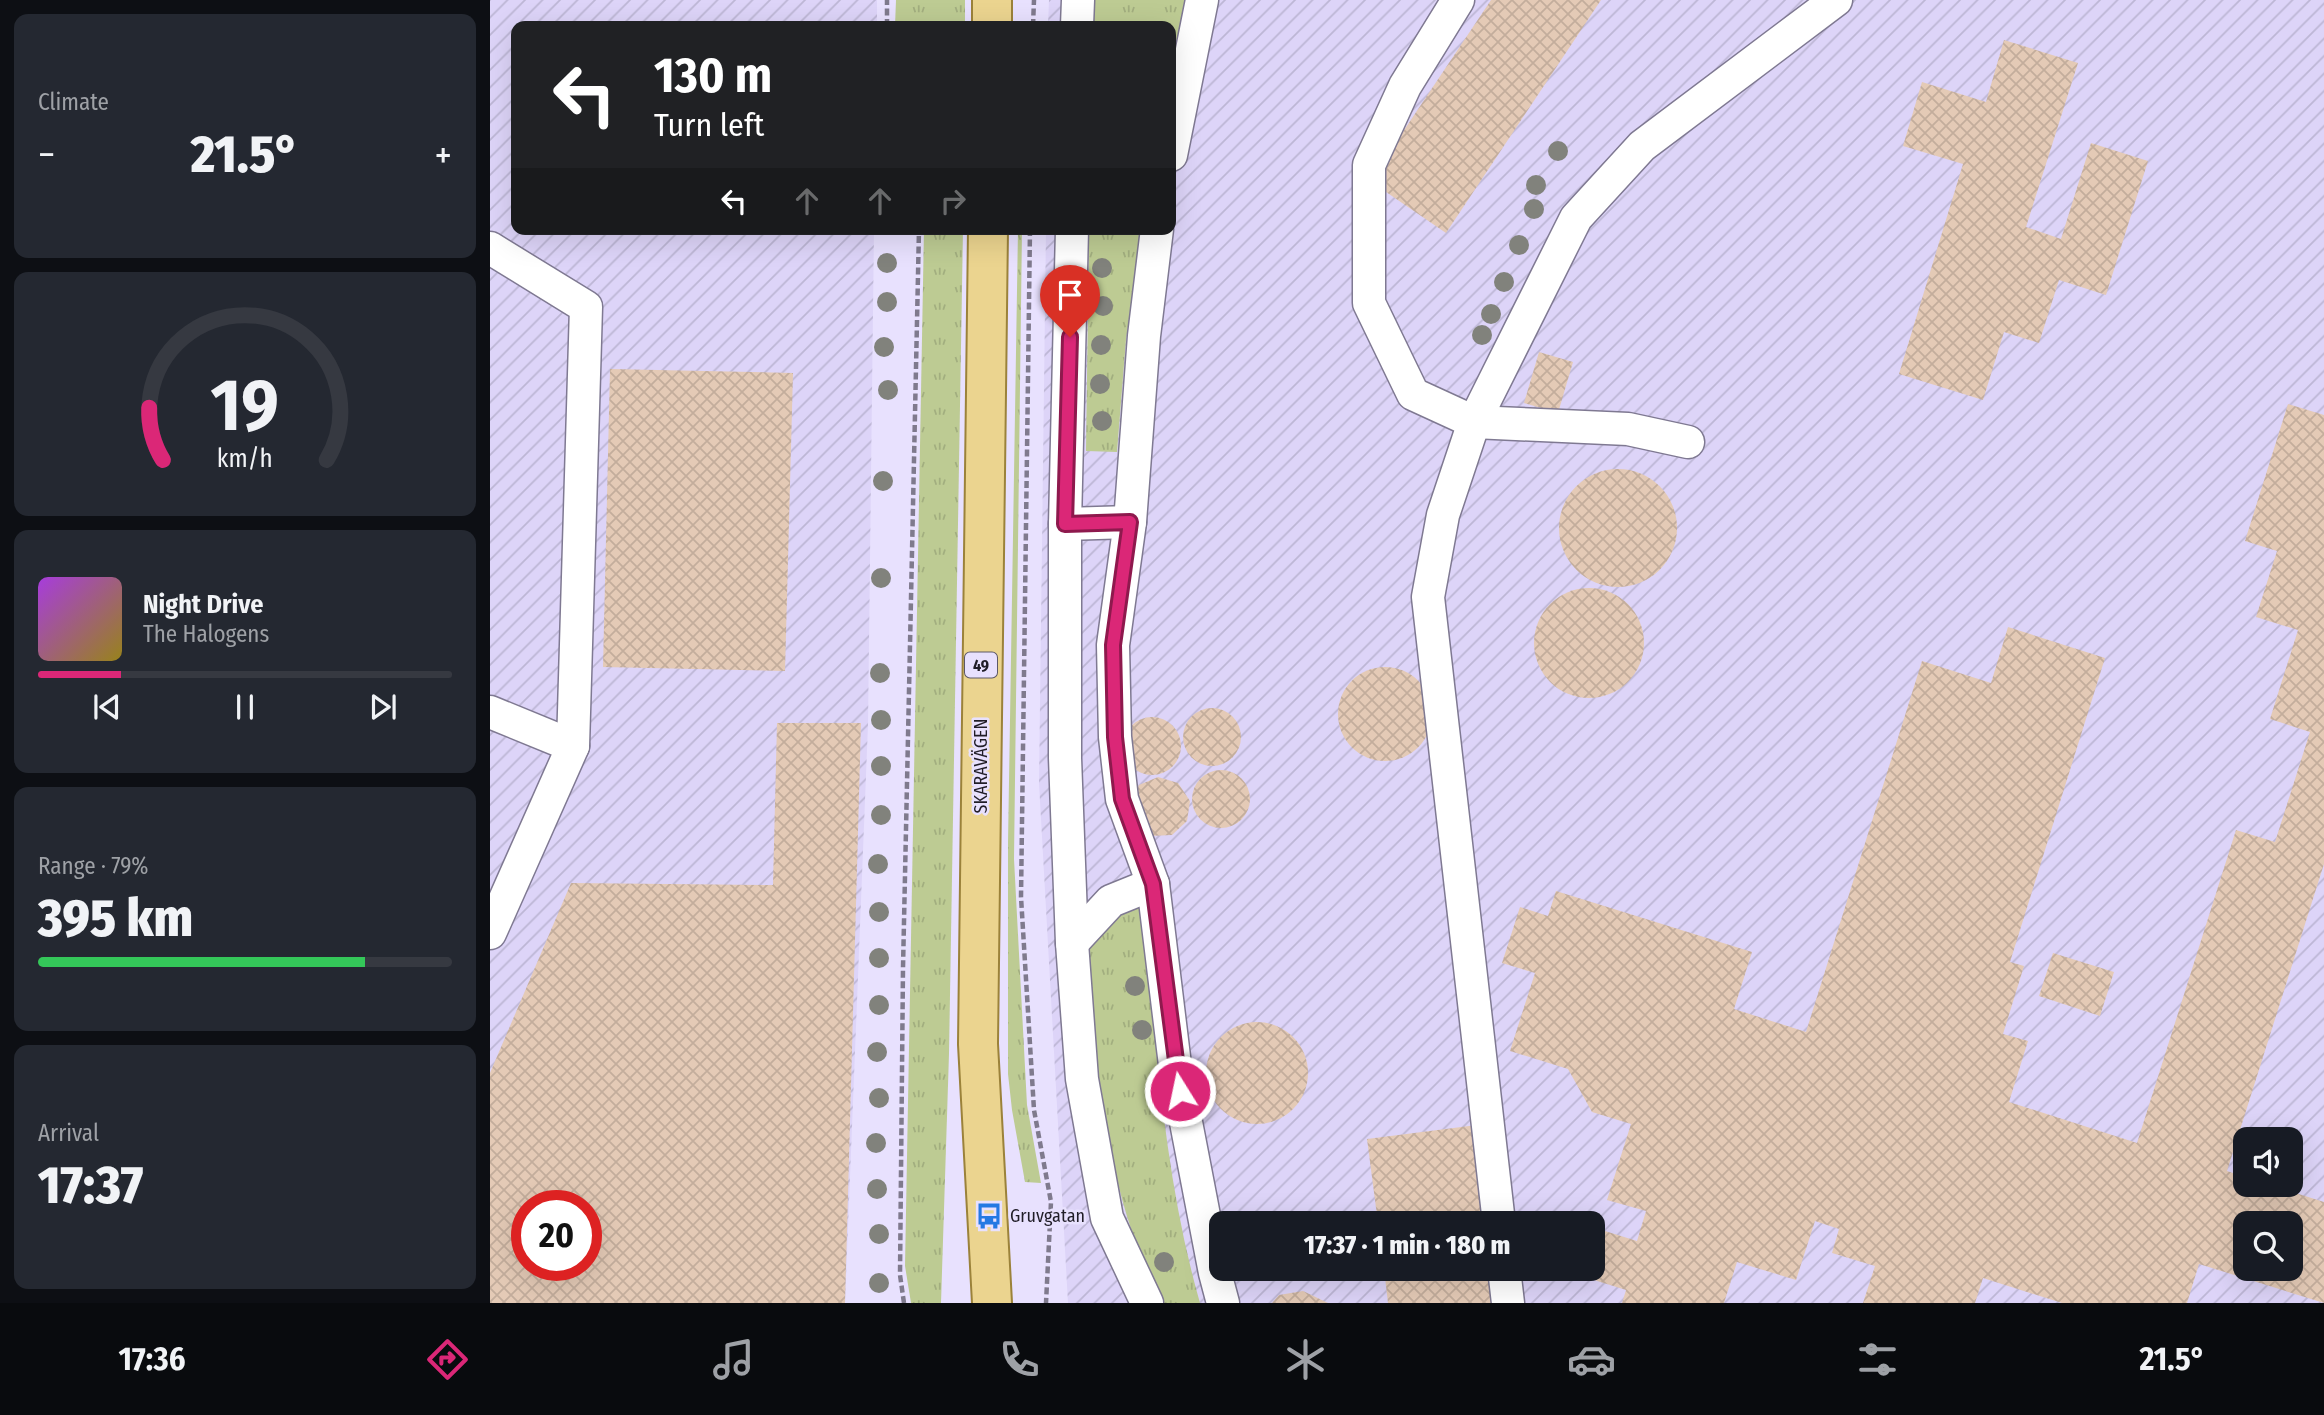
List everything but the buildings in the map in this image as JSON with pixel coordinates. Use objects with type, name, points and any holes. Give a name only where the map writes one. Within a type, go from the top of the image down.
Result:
[{"type":"main road","points":[[992,0],[992,21]]},
{"type":"main road","name":"SKARAVÄGEN","points":[[988,235],[978,1044],[992,1303]]},
{"type":"street","points":[[1077,21],[1078,0]]},
{"type":"street","points":[[1176,130],[1202,0]]},
{"type":"street","points":[[1458,0],[1405,86],[1369,164],[1369,303],[1413,394],[1474,422],[1628,429],[1688,442]]},
{"type":"street","points":[[1498,1211],[1428,597],[1443,515],[1474,422],[1576,218],[1642,146],[1836,0]]},
{"type":"street","points":[[1072,235],[1065,524],[1065,758],[1072,943],[1082,1079],[1107,1218],[1147,1303]]},
{"type":"street","points":[[1156,235],[1144,336],[1130,522],[1113,645],[1115,737],[1122,799],[1153,884],[1175,1065],[1223,1303]]},
{"type":"street","points":[[490,248],[586,307],[573,746],[490,933]]},
{"type":"street","points":[[1065,524],[1130,522]]},
{"type":"street","points":[[490,712],[573,746]]},
{"type":"street","points":[[1072,943],[1111,901],[1153,884]]},
{"type":"street","points":[[1505,1281],[1508,1303]]},
{"type":"path","points":[[887,0],[887,21]]},
{"type":"path","points":[[1033,21],[1034,0]]},
{"type":"path","points":[[904,1303],[900,1275],[903,968],[919,235]]},
{"type":"path","points":[[1030,235],[1021,897],[1034,1110],[1051,1202],[1046,1303]]},
{"type":"shaded area","points":[[490,0],[877,0],[877,21],[511,21],[511,235],[874,235],[868,725],[845,1303],[490,1303]]},
{"type":"shaded area","points":[[1049,0],[2324,0],[2324,1303],[1068,1303],[1039,783],[1046,235],[1176,235],[1176,21],[1048,21]]},
{"type":"green space","points":[[896,0],[965,0],[965,21],[895,21]]},
{"type":"green space","points":[[1093,0],[1185,0],[1176,44],[1176,21],[1093,21]]},
{"type":"green space","points":[[924,235],[963,235],[949,1054],[941,1303],[911,1303],[905,1266]]},
{"type":"green space","points":[[1018,235],[1022,235],[1014,859],[1027,1105],[1041,1183],[1025,1182],[1008,1074],[1008,843]]},
{"type":"green space","points":[[1089,235],[1141,235],[1126,340],[1117,452],[1086,451]]},
{"type":"green space","points":[[1141,902],[1169,1155],[1187,1254],[1200,1303],[1161,1303],[1146,1271],[1124,1204],[1102,1102],[1088,991],[1089,952],[1103,927]]},
{"type":"place","name":"Gruvgatan","points":[[989,1216]]},
{"type":"route","points":[[1070,337],[1065,524],[1130,522],[1113,645],[1115,737],[1122,799],[1153,884],[1180,1091]]}]
